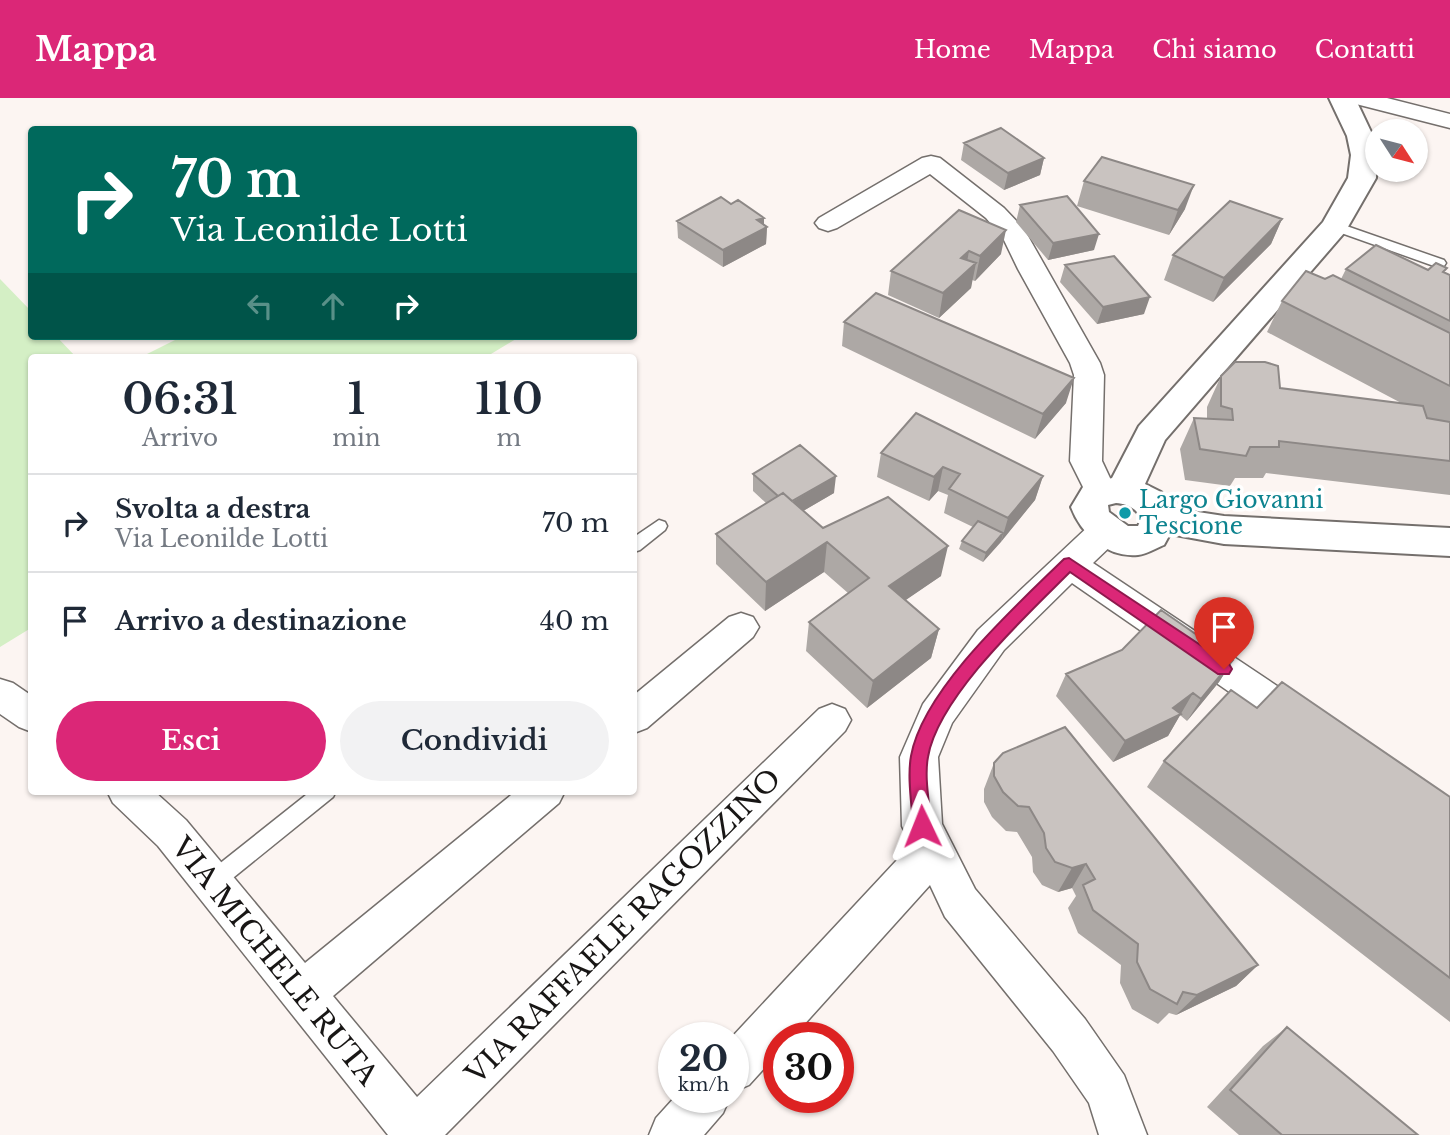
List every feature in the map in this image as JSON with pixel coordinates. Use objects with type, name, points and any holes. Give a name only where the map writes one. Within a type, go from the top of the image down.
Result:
[{"type":"street","points":[[828,223],[931,163],[995,212],[1015,235],[1031,269],[1085,363],[1089,375],[1086,461],[1112,492],[1144,498],[1152,504],[1159,519],[1158,527],[1145,538],[1124,540],[1104,531],[1091,517],[1091,502],[1112,492],[1151,434],[1335,226],[1362,178],[1364,155],[1360,136],[1342,98]]},
{"type":"street","points":[[1360,98],[1450,121]]},
{"type":"street","points":[[1159,519],[1224,530],[1450,542]]},
{"type":"street","points":[[1104,531],[991,640],[936,715],[919,757],[922,826],[960,903],[1069,1035],[1108,1091],[1123,1135]]},
{"type":"street","points":[[1069,564],[1337,746]]},
{"type":"street","points":[[637,714],[741,627]]},
{"type":"street","points":[[0,694],[28,713]]},
{"type":"street","name":"VIA RAFFAELE RAGOZZINO","points":[[417,1133],[832,720]]},
{"type":"street","name":"VIA MICHELE RUTA","points":[[131,795],[172,834],[417,1133]]},
{"type":"street","points":[[302,994],[540,795]]},
{"type":"street","points":[[749,1052],[912,874],[937,856]]},
{"type":"street","points":[[673,1135],[693,1113]]},
{"type":"lane","points":[[1335,226],[1439,263]]},
{"type":"lane","points":[[637,544],[659,526]]},
{"type":"lane","points":[[211,883],[321,795]]},
{"type":"green space","points":[[0,279],[28,308],[28,340],[60,340],[73,354],[28,354],[28,630],[0,647]]},
{"type":"green space","points":[[175,340],[514,340],[491,354],[147,354]]},
{"type":"building","points":[[1001,128],[1044,158],[1008,173],[964,143]]},
{"type":"building","points":[[1102,157],[1194,185],[1178,210],[1084,181]]},
{"type":"building","points":[[1067,196],[1099,234],[1053,243],[1020,205]]},
{"type":"building","points":[[721,197],[731,204],[738,200],[764,218],[757,220],[767,227],[723,250],[677,221]]},
{"type":"building","points":[[1230,201],[1282,219],[1224,278],[1173,255]]},
{"type":"building","points":[[959,210],[1006,230],[980,256],[969,251],[961,258],[976,263],[943,293],[891,271]]},
{"type":"building","points":[[1376,245],[1428,270],[1436,263],[1447,268],[1443,272],[1450,275],[1450,321],[1346,269]]},
{"type":"building","points":[[1114,256],[1150,297],[1103,307],[1065,265]]},
{"type":"building","points":[[1306,271],[1325,279],[1333,275],[1450,333],[1450,386],[1282,301]]},
{"type":"building","points":[[876,293],[1074,378],[1043,414],[844,322]]},
{"type":"building","points":[[1235,362],[1265,362],[1278,366],[1280,388],[1423,406],[1427,418],[1450,422],[1450,461],[1279,441],[1279,447],[1250,447],[1246,456],[1200,449],[1194,418],[1233,420],[1232,409],[1221,406],[1221,376]]},
{"type":"building","points":[[916,413],[1043,476],[1008,518],[949,489],[960,474],[943,467],[934,477],[881,453]]},
{"type":"building","points":[[800,445],[836,476],[792,501],[783,493],[778,496],[753,474]]},
{"type":"building","points":[[783,493],[823,528],[888,497],[948,546],[889,586],[939,629],[873,681],[809,622],[869,578],[827,542],[766,582],[716,534]]},
{"type":"building","points":[[978,521],[1003,533],[986,553],[962,541]]},
{"type":"building","points":[[1161,610],[1233,660],[1201,699],[1193,693],[1173,708],[1181,714],[1125,741],[1066,674],[1122,650]]},
{"type":"building","points":[[1282,682],[1450,797],[1450,978],[1164,761],[1231,690],[1257,708]]},
{"type":"building","points":[[1065,727],[1258,965],[1197,995],[1183,992],[1177,1004],[1150,989],[1137,962],[1138,944],[1093,910],[1083,885],[1095,879],[1086,864],[1072,868],[1055,862],[1046,848],[1044,833],[1029,807],[1018,806],[1003,792],[994,776],[994,763],[1003,753]]},
{"type":"building","points":[[1287,1027],[1418,1135],[1282,1135],[1230,1090]]},
{"type":"place","name":"Largo Giovanni Tescione","points":[[1125,513]]},
{"type":"route","points":[[922,826],[919,757],[936,715],[991,640],[1069,564],[1224,669]]}]
